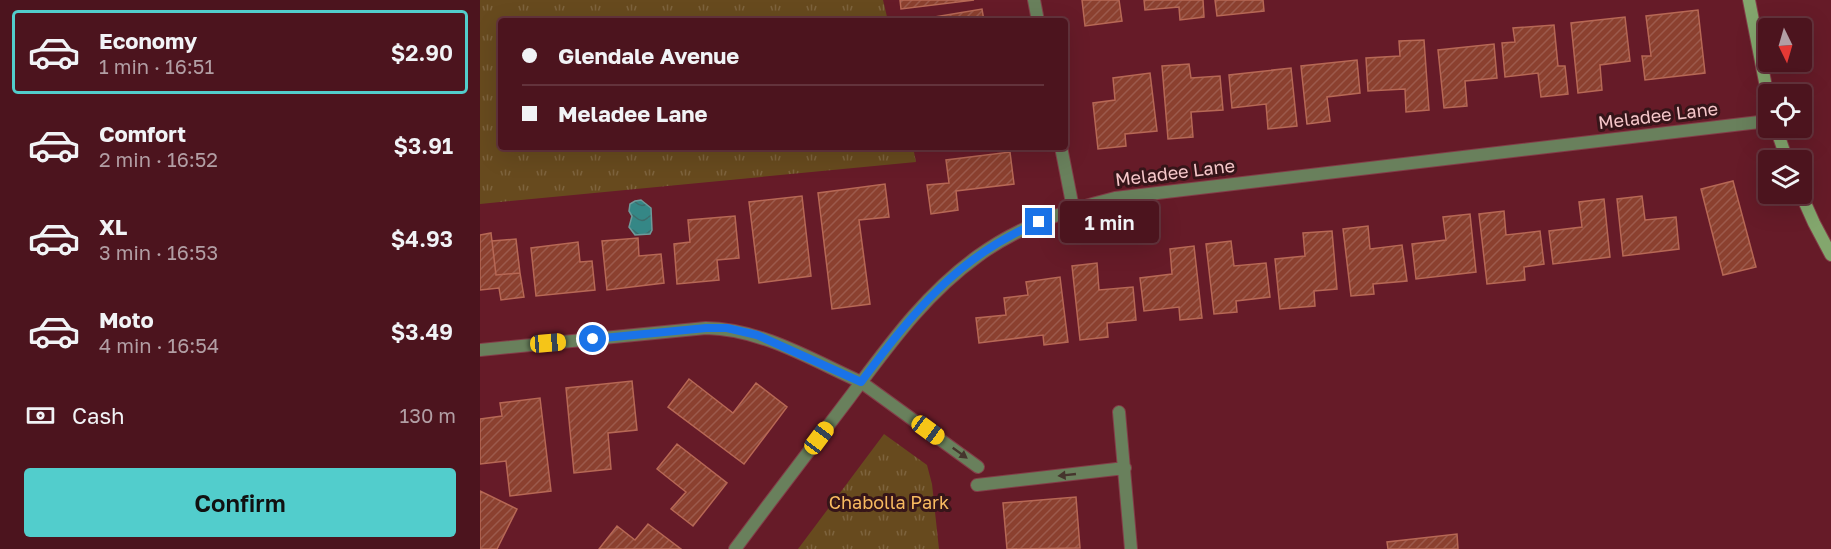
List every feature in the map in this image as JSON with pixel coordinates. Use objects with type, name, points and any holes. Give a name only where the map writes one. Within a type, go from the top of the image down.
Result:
[{"type":"main road","points":[[1749,0],[1765,84]]},
{"type":"main road","points":[[1805,204],[1831,255]]},
{"type":"street","points":[[1034,0],[1037,18]]},
{"type":"street","name":"Meladee Lane","points":[[735,549],[911,317],[945,281],[979,255],[1022,229],[1073,208],[1115,198],[1758,122]]},
{"type":"street","points":[[1062,150],[1073,208]]},
{"type":"street","points":[[480,350],[706,328],[727,328],[757,335],[861,382],[978,467]]},
{"type":"street","points":[[1119,412],[1131,549]]},
{"type":"street","points":[[977,485],[1125,468]]},
{"type":"green space","points":[[480,0],[883,0],[887,18],[498,18],[498,150],[914,150],[916,162],[480,204]]},
{"type":"green space","name":"Chabolla Park","points":[[884,434],[927,465],[932,484],[939,549],[798,549]]},
{"type":"water","points":[[641,200],[651,208],[652,230],[650,234],[635,235],[629,227],[632,216],[629,211],[630,204]]},
{"type":"building","points":[[900,0],[974,0],[901,9]]},
{"type":"building","points":[[1082,0],[1119,0],[1122,21],[1085,26]]},
{"type":"building","points":[[1144,0],[1203,0],[1204,17],[1180,20],[1179,7],[1145,10]]},
{"type":"building","points":[[1215,0],[1263,0],[1264,11],[1217,16]]},
{"type":"building","points":[[982,9],[984,18],[929,18]]},
{"type":"building","points":[[1698,10],[1705,73],[1645,80],[1642,56],[1651,56],[1646,16]]},
{"type":"building","points":[[1625,17],[1630,61],[1600,65],[1602,90],[1578,93],[1571,23]]},
{"type":"building","points":[[1554,25],[1558,66],[1565,66],[1568,94],[1541,97],[1538,73],[1505,77],[1502,43],[1515,42],[1513,28]]},
{"type":"building","points":[[1424,40],[1429,110],[1406,112],[1405,89],[1368,91],[1366,58],[1400,56],[1399,41]]},
{"type":"building","points":[[1494,44],[1497,78],[1465,81],[1467,106],[1444,108],[1438,50]]},
{"type":"building","points":[[1357,60],[1360,93],[1327,97],[1330,121],[1307,124],[1301,66]]},
{"type":"building","points":[[1189,64],[1191,78],[1220,76],[1223,110],[1191,112],[1193,137],[1168,139],[1162,66]]},
{"type":"building","points":[[1291,68],[1297,126],[1268,129],[1266,104],[1232,108],[1229,75]]},
{"type":"building","points":[[1150,73],[1157,131],[1125,134],[1126,146],[1098,149],[1093,103],[1115,100],[1113,78]]},
{"type":"building","points":[[1010,152],[1014,184],[956,191],[958,210],[931,214],[927,185],[949,183],[946,160]]},
{"type":"building","points":[[1733,181],[1756,267],[1723,275],[1701,189]]},
{"type":"building","points":[[885,184],[889,217],[859,220],[870,304],[832,309],[818,193]]},
{"type":"building","points":[[802,196],[811,276],[759,283],[749,202]]},
{"type":"building","points":[[1642,196],[1645,220],[1676,217],[1679,249],[1623,256],[1617,199]]},
{"type":"building","points":[[1604,199],[1610,257],[1553,264],[1549,231],[1582,227],[1579,202]]},
{"type":"building","points":[[1504,211],[1506,235],[1540,231],[1544,264],[1524,267],[1525,280],[1487,284],[1479,214]]},
{"type":"building","points":[[1470,214],[1476,272],[1416,279],[1412,244],[1446,240],[1443,217]]},
{"type":"building","points":[[735,216],[739,258],[717,260],[719,280],[677,284],[674,244],[690,242],[688,220]]},
{"type":"building","points":[[1368,226],[1370,249],[1402,245],[1407,281],[1373,284],[1374,294],[1351,296],[1343,229]]},
{"type":"building","points":[[1332,231],[1337,289],[1314,291],[1315,306],[1280,309],[1275,259],[1305,256],[1303,233]]},
{"type":"building","points":[[491,233],[496,275],[520,273],[524,297],[501,300],[499,288],[480,290],[480,235]]},
{"type":"building","points":[[638,238],[639,256],[661,254],[664,283],[607,290],[602,241]]},
{"type":"building","points":[[516,239],[520,273],[496,275],[492,241]]},
{"type":"building","points":[[1231,241],[1234,266],[1266,263],[1270,297],[1236,301],[1237,312],[1214,314],[1206,244]]},
{"type":"building","points":[[578,242],[580,262],[592,261],[595,290],[536,296],[531,248]]},
{"type":"building","points":[[1194,246],[1202,318],[1180,320],[1179,307],[1144,311],[1140,278],[1172,274],[1170,249]]},
{"type":"building","points":[[1097,263],[1099,290],[1133,287],[1136,320],[1107,323],[1108,337],[1080,340],[1072,266]]},
{"type":"building","points":[[1060,277],[1068,342],[1044,345],[1043,335],[979,343],[976,318],[1006,315],[1004,298],[1028,295],[1026,282]]},
{"type":"building","points":[[689,379],[733,413],[756,383],[787,407],[744,464],[668,407]]},
{"type":"building","points":[[632,381],[637,430],[608,433],[611,469],[574,473],[566,388]]},
{"type":"building","points":[[540,398],[551,491],[510,496],[506,461],[480,464],[480,419],[502,416],[500,403]]},
{"type":"building","points":[[677,444],[727,483],[693,526],[671,509],[686,492],[657,469]]},
{"type":"building","points":[[480,491],[517,509],[497,549],[480,549]]},
{"type":"building","points":[[1076,497],[1080,548],[1007,549],[1003,503]]},
{"type":"building","points":[[648,524],[681,549],[599,549],[617,526],[635,540]]},
{"type":"building","points":[[1457,534],[1458,549],[1388,549],[1387,542]]},
{"type":"route","points":[[593,339],[727,328],[757,335],[861,382],[911,317],[945,281],[979,255],[1022,229],[1039,222]]}]
